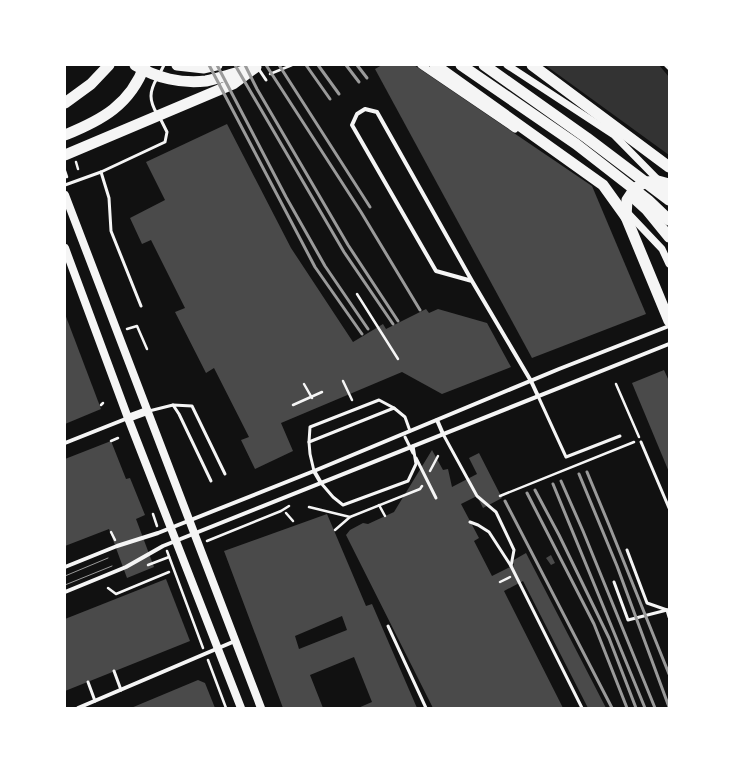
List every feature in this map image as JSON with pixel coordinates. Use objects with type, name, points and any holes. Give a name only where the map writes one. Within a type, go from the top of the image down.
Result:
[{"type":"highway","points":[[65,103],[91,84],[109,65]]},
{"type":"highway","points":[[135,65],[145,71],[167,79],[186,81],[205,81],[257,66]]},
{"type":"highway","points":[[65,135],[101,118],[116,108],[128,96],[138,82],[145,65]]},
{"type":"highway","points":[[178,65],[204,68],[217,65]]},
{"type":"highway","points":[[436,65],[603,185],[626,218],[669,321]]},
{"type":"highway","points":[[461,65],[576,144],[648,200],[669,220]]},
{"type":"highway","points":[[484,65],[587,138],[669,200]]},
{"type":"highway","points":[[532,65],[669,166]]},
{"type":"highway","points":[[65,154],[233,84],[257,66]]},
{"type":"highway","points":[[576,144],[647,210],[669,237]]},
{"type":"highway","points":[[626,218],[627,200],[635,188],[646,182],[658,181],[669,184]]},
{"type":"main road","points":[[65,195],[261,708]]},
{"type":"main road","points":[[65,248],[128,418],[241,708]]},
{"type":"main road","points":[[128,418],[147,411]]},
{"type":"street","points":[[421,65],[607,191],[653,238],[662,249],[669,264]]},
{"type":"street","points":[[507,65],[614,135],[669,191]]},
{"type":"street","points":[[472,281],[436,271],[352,125],[357,114],[365,109],[377,112],[472,281],[531,381],[538,396]]},
{"type":"street","points":[[65,567],[110,549],[158,533],[314,471],[531,381],[669,326]]},
{"type":"street","points":[[65,592],[118,571],[164,546],[669,344]]},
{"type":"street","points":[[65,443],[128,418]]},
{"type":"street","points":[[437,420],[444,434]]},
{"type":"street","points":[[314,471],[321,483]]},
{"type":"street","points":[[78,708],[235,641]]},
{"type":"lane","points":[[65,185],[101,172],[165,142],[167,132],[151,103],[152,88],[164,65]]},
{"type":"lane","points":[[257,66],[266,80]]},
{"type":"lane","points":[[101,172],[109,198],[112,231],[141,306]]},
{"type":"lane","points":[[538,396],[566,457],[620,436]]},
{"type":"lane","points":[[314,471],[310,454],[310,427],[379,400],[394,408],[405,417],[410,431]]},
{"type":"lane","points":[[173,405],[179,414],[212,481]]},
{"type":"lane","points":[[147,411],[173,405],[192,406],[224,474]]},
{"type":"lane","points":[[310,442],[394,408]]},
{"type":"lane","points":[[444,434],[477,496],[496,512],[514,550],[511,566]]},
{"type":"lane","points":[[405,437],[436,498]]},
{"type":"lane","points":[[641,442],[669,508]]},
{"type":"lane","points":[[321,483],[333,497],[343,505],[408,481],[416,464],[413,446]]},
{"type":"lane","points":[[470,522],[489,532],[511,566],[582,708]]},
{"type":"lane","points":[[627,550],[647,603],[667,610]]},
{"type":"lane","points":[[614,582],[628,620],[667,610]]},
{"type":"lane","points":[[667,610],[669,617]]},
{"type":"lane","points":[[388,626],[426,708]]},
{"type":"lane","points":[[114,671],[122,690]]},
{"type":"lane","points":[[88,682],[95,701]]},
{"type":"path","points":[[665,65],[669,69]]},
{"type":"path","points":[[356,294],[398,359]]},
{"type":"path","points":[[127,329],[137,326],[147,349]]},
{"type":"path","points":[[343,381],[352,400]]},
{"type":"path","points":[[304,384],[312,398]]},
{"type":"path","points":[[500,496],[640,440],[616,384]]},
{"type":"path","points":[[293,405],[322,392]]},
{"type":"path","points":[[111,441],[118,438]]},
{"type":"path","points":[[201,544],[292,505]]},
{"type":"path","points":[[379,505],[385,516]]},
{"type":"path","points":[[151,510],[160,532]]},
{"type":"path","points":[[286,513],[293,521]]},
{"type":"path","points":[[335,530],[350,517]]},
{"type":"path","points":[[111,532],[114,538]]},
{"type":"path","points":[[165,547],[226,708]]},
{"type":"path","points":[[142,567],[172,556]]},
{"type":"path","points":[[108,588],[116,594],[169,572]]},
{"type":"shaded area","points":[[545,65],[659,65],[669,77],[669,155]]},
{"type":"building","points":[[382,65],[414,65],[592,186],[646,314],[532,358],[375,69]]},
{"type":"building","points":[[227,124],[291,248],[353,342],[383,324],[386,329],[426,309],[429,313],[438,309],[487,323],[511,367],[442,394],[402,372],[281,423],[293,451],[255,469],[241,440],[249,437],[214,368],[206,373],[175,312],[185,308],[151,240],[142,244],[130,218],[165,200],[146,162]]},
{"type":"building","points":[[65,314],[101,409],[65,424]]},
{"type":"building","points":[[664,370],[669,381],[669,472],[632,383]]},
{"type":"building","points":[[111,441],[126,479],[130,478],[145,515],[136,519],[154,567],[127,578],[109,529],[65,546],[65,459]]},
{"type":"building","points":[[432,450],[443,470],[448,469],[452,487],[477,474],[469,458],[479,453],[502,498],[483,508],[477,496],[461,504],[479,538],[474,541],[492,576],[514,565],[512,561],[526,553],[606,708],[588,708],[523,581],[504,591],[563,708],[433,708],[346,535],[350,530],[363,523],[368,524],[394,512]]},
{"type":"building","points":[[327,514],[366,606],[372,604],[417,708],[358,708],[372,702],[354,657],[310,675],[323,708],[283,708],[224,551]],"holes":[[[342,616],[347,630],[299,649],[295,636]]]},
{"type":"building","points":[[551,555],[555,563],[551,565],[546,558]]},
{"type":"building","points":[[166,579],[190,641],[65,691],[65,619]]},
{"type":"building","points":[[198,680],[205,683],[215,708],[131,708]]},
{"type":"tram line","points":[[65,576],[108,558]]},
{"type":"tram line","points":[[65,585],[112,566]]},
{"type":"railway","points":[[209,65],[315,267],[362,334]]},
{"type":"railway","points":[[217,65],[286,197],[325,266],[368,329]]},
{"type":"railway","points":[[235,65],[344,252],[393,324]]},
{"type":"railway","points":[[245,65],[257,89],[348,245],[398,321]]},
{"type":"railway","points":[[266,65],[361,212],[420,310]]},
{"type":"railway","points":[[279,65],[370,207]]},
{"type":"railway","points":[[306,65],[330,99]]},
{"type":"railway","points":[[318,65],[339,94]]},
{"type":"railway","points":[[346,65],[359,82]]},
{"type":"railway","points":[[357,65],[367,78]]},
{"type":"railway","points":[[587,472],[669,674]]},
{"type":"railway","points":[[579,474],[617,566],[669,707]]},
{"type":"railway","points":[[561,481],[655,708]]},
{"type":"railway","points":[[553,484],[645,708]]},
{"type":"railway","points":[[535,490],[559,535],[609,638],[636,708]]},
{"type":"railway","points":[[527,493],[594,624],[627,708]]},
{"type":"railway","points":[[505,501],[612,708]]}]
